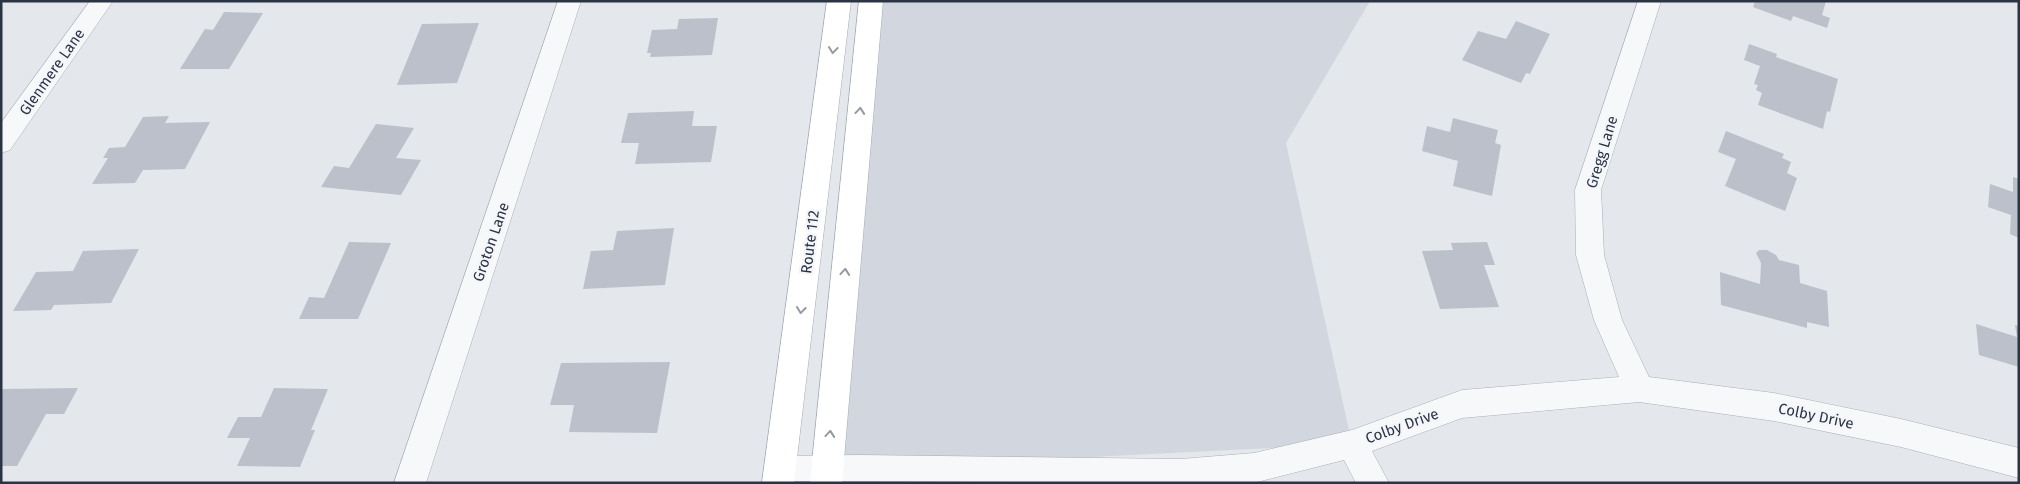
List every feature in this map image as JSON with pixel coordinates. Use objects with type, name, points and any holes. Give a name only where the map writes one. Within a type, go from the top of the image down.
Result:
[{"type":"main road","name":"Route 112","points":[[779,477],[839,1]]},
{"type":"main road","points":[[826,476],[871,1]]},
{"type":"street","name":"Glenmere Lane","points":[[1,143],[102,1]]},
{"type":"street","name":"Groton Lane","points":[[410,483],[570,1]]},
{"type":"street","name":"Gregg Lane","points":[[1639,389],[1608,320],[1590,255],[1588,190],[1650,1]]},
{"type":"street","name":"Colby Drive","points":[[779,477],[1181,474],[1254,468],[1352,444],[1462,404],[1639,389],[1774,407],[1901,433],[2019,463]]},
{"type":"street","points":[[1352,444],[1373,483]]},
{"type":"shaded area","points":[[872,1],[1370,1],[1286,143],[1352,444],[827,470]]},
{"type":"building","points":[[1755,1],[1826,1],[1822,15],[1830,18],[1827,28],[1793,16],[1791,21],[1753,7]]},
{"type":"building","points":[[224,12],[263,13],[229,69],[180,69],[205,29],[213,30]]},
{"type":"building","points":[[718,18],[712,55],[650,57],[651,53],[647,53],[652,30],[677,29],[679,19]]},
{"type":"building","points":[[1516,21],[1550,34],[1530,74],[1526,73],[1521,83],[1462,60],[1478,31],[1506,39]]},
{"type":"building","points":[[479,23],[457,83],[397,85],[422,24]]},
{"type":"building","points":[[1749,44],[1777,54],[1776,57],[1838,79],[1830,112],[1827,111],[1823,129],[1758,105],[1762,93],[1756,90],[1758,85],[1754,84],[1760,66],[1744,60]]},
{"type":"building","points":[[694,111],[692,126],[717,126],[711,162],[635,164],[639,143],[621,143],[628,113]]},
{"type":"building","points":[[169,116],[165,123],[210,122],[185,169],[143,170],[135,183],[92,184],[108,158],[103,158],[109,148],[125,147],[143,117]]},
{"type":"building","points":[[1453,118],[1498,130],[1495,143],[1501,145],[1492,196],[1453,186],[1458,161],[1422,151],[1427,126],[1450,132]]},
{"type":"building","points":[[376,124],[414,128],[396,158],[421,160],[401,195],[321,187],[334,166],[349,168]]},
{"type":"building","points":[[1726,131],[1784,154],[1782,158],[1791,162],[1787,173],[1797,178],[1785,211],[1725,186],[1736,159],[1718,152]]},
{"type":"building","points":[[2013,177],[2019,179],[2019,238],[2010,234],[2011,215],[1988,207],[1990,184],[2013,192]]},
{"type":"building","points":[[674,228],[665,285],[583,289],[591,251],[613,250],[617,231]]},
{"type":"building","points":[[349,242],[391,243],[358,319],[299,319],[309,297],[324,298]]},
{"type":"building","points":[[1487,242],[1495,265],[1484,265],[1499,307],[1440,309],[1422,251],[1453,250],[1451,243]]},
{"type":"building","points":[[139,249],[111,303],[54,305],[51,310],[13,311],[36,272],[73,271],[83,251]]},
{"type":"building","points":[[1759,250],[1767,250],[1776,255],[1779,260],[1799,265],[1800,283],[1827,291],[1829,327],[1807,322],[1807,328],[1721,305],[1720,272],[1760,284],[1761,263],[1756,253]]},
{"type":"building","points":[[1976,324],[2017,337],[2015,325],[2019,326],[2019,367],[1979,355]]},
{"type":"building","points":[[670,362],[657,433],[569,432],[574,405],[550,405],[561,363]]},
{"type":"building","points":[[78,388],[64,414],[46,414],[17,466],[1,466],[1,389]]},
{"type":"building","points":[[274,388],[328,389],[311,430],[315,430],[300,467],[237,466],[250,438],[227,438],[238,417],[261,417]]}]
